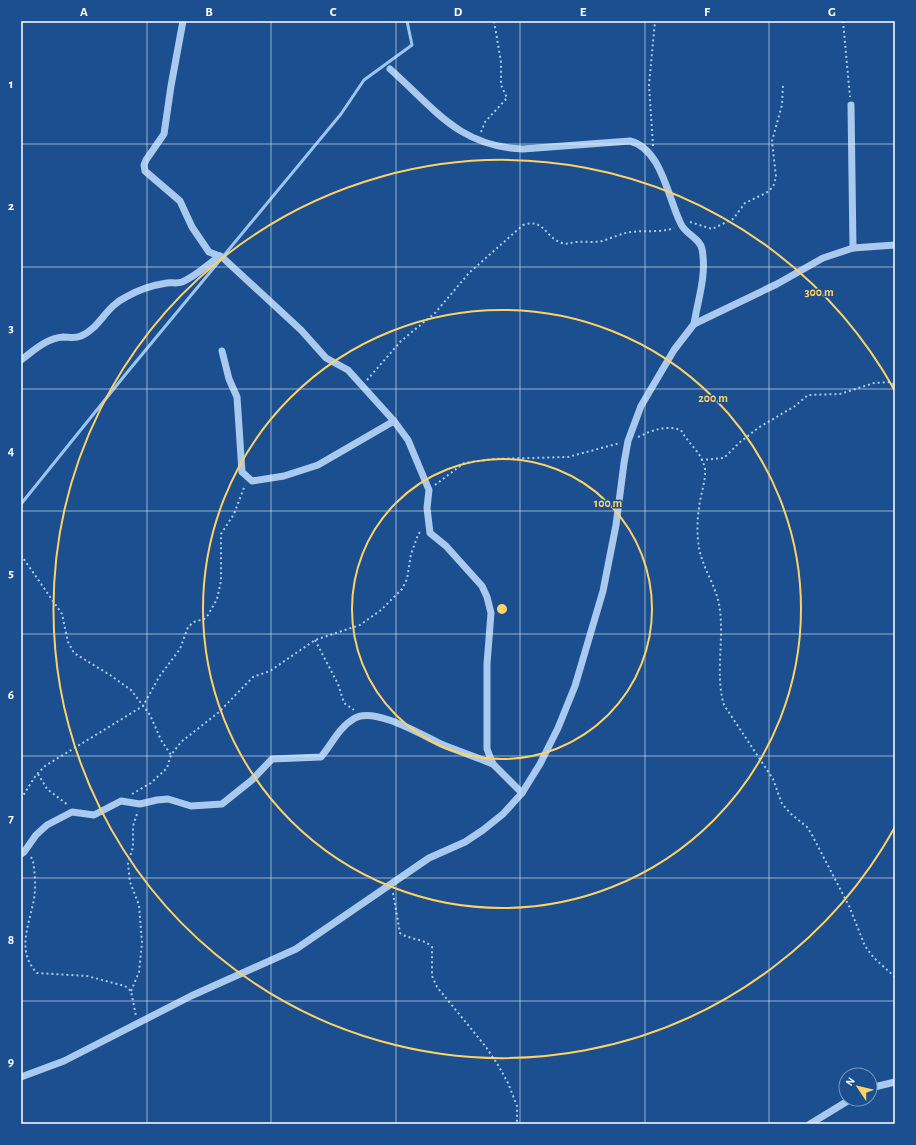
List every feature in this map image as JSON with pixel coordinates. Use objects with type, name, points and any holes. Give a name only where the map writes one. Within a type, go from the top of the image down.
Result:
[{"type":"street","points":[[184,21],[164,134],[146,160],[144,168],[180,201],[201,243],[210,253],[220,256],[301,330],[326,358],[348,370],[394,421],[408,440],[429,490],[428,522],[430,533],[446,546],[482,586],[487,597],[491,613],[487,664],[486,739],[488,755],[493,764],[522,793]]},
{"type":"street","points":[[390,69],[454,127],[479,141],[507,148],[523,149],[630,141],[637,142],[654,159],[681,225],[702,246],[704,271],[694,324]]},
{"type":"street","points":[[851,105],[853,248]]},
{"type":"street","points":[[21,1076],[64,1061],[138,1025],[191,996],[296,948],[430,858],[465,842],[504,814],[522,793],[540,764],[558,728],[575,686],[594,622],[616,525],[628,441],[641,406],[674,350],[694,324],[777,284],[823,258],[853,248],[895,245]]},
{"type":"street","points":[[21,360],[34,349],[52,339],[64,337],[72,339],[88,333],[98,324],[110,307],[126,297],[167,283],[187,280],[220,256]]},
{"type":"street","points":[[222,351],[229,379],[237,397],[242,472],[247,478],[255,482],[284,476],[318,464],[394,421]]},
{"type":"street","points":[[23,853],[36,835],[47,825],[66,813],[75,811],[94,815],[121,801],[140,804],[168,799],[191,806],[222,804],[252,780],[272,760],[321,757],[338,733],[355,718],[364,714],[414,729],[440,743],[493,764]]},
{"type":"street","points":[[878,1086],[895,1082]]},
{"type":"street","points":[[810,1124],[838,1107]]},
{"type":"path","points":[[479,141],[485,122],[507,98],[501,85],[501,62],[494,21]]},
{"type":"path","points":[[654,159],[649,85],[655,21]]},
{"type":"path","points":[[843,21],[851,105]]},
{"type":"path","points":[[678,216],[712,230],[733,219],[745,203],[766,194],[773,187],[776,177],[772,142],[782,105],[783,84]]},
{"type":"path","points":[[362,386],[401,341],[435,312],[469,273],[523,225],[532,222],[537,223],[561,243],[567,244],[575,242],[600,241],[630,232],[664,231],[681,225]]},
{"type":"path","points":[[701,460],[724,458],[745,438],[795,406],[808,395],[840,394],[874,383],[890,382],[895,385]]},
{"type":"path","points":[[429,490],[464,463],[494,459],[568,457],[628,441],[656,429],[674,428],[682,430],[685,438],[699,453],[705,469],[699,508],[699,548],[718,595],[722,632],[720,656],[724,705],[773,779],[782,804],[791,814],[807,827],[811,833],[849,906],[865,946],[874,958],[895,977]]},
{"type":"path","points":[[21,799],[38,774],[50,763],[143,706],[159,676],[180,649],[188,627],[194,622],[204,619],[217,599],[222,575],[220,544],[221,534],[234,514],[247,478]]},
{"type":"path","points":[[121,801],[155,779],[167,768],[171,755],[189,734],[219,712],[253,677],[270,671],[315,640],[360,625],[376,615],[394,599],[407,580],[411,554],[416,540],[428,522]]},
{"type":"path","points":[[21,555],[62,614],[68,642],[74,653],[131,690],[150,715],[161,740],[171,755]]},
{"type":"path","points":[[315,640],[338,684],[344,703],[364,714]]},
{"type":"path","points":[[38,774],[47,789],[75,811]]},
{"type":"path","points":[[138,1025],[131,991],[139,972],[142,943],[139,904],[130,882],[128,864],[133,847],[133,826],[140,804]]},
{"type":"path","points":[[23,853],[33,861],[35,874],[34,898],[26,930],[25,945],[26,957],[32,968],[38,973],[52,975],[68,974],[102,979],[125,986],[131,991]]},
{"type":"path","points":[[391,884],[400,933],[424,941],[432,947],[432,976],[437,987],[486,1047],[498,1065],[508,1083],[517,1106],[517,1124]]},
{"type":"waterway","points":[[21,504],[125,375],[341,114],[364,80],[412,45],[407,21]]}]
